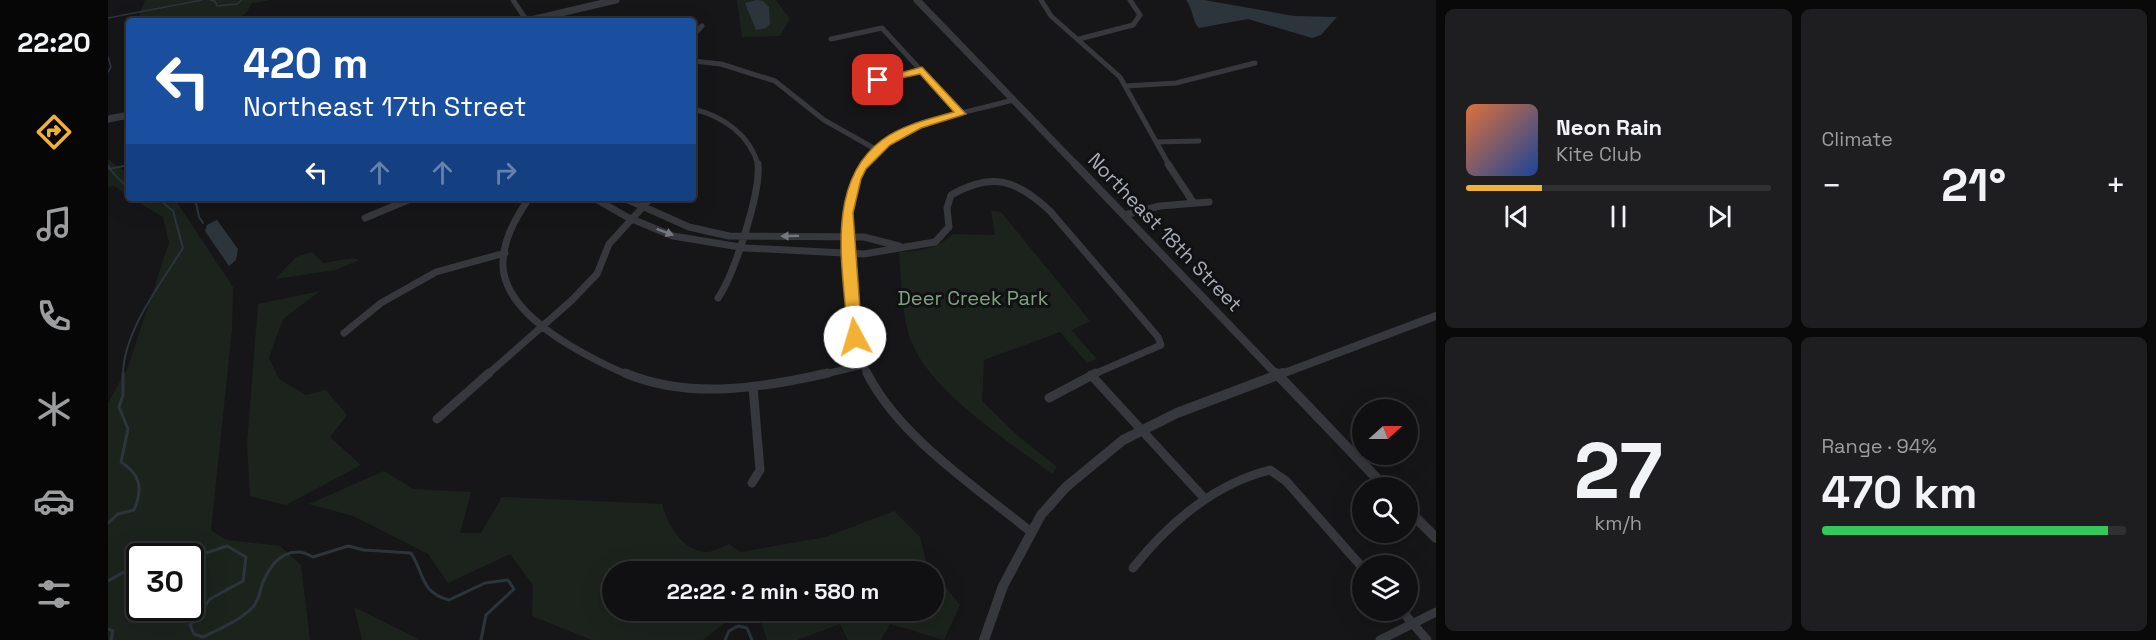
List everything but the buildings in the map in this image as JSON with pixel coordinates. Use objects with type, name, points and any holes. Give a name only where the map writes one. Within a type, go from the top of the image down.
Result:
[{"type":"street","points":[[513,0],[524,18]]},
{"type":"street","points":[[539,18],[615,0]]},
{"type":"street","name":"Northeast 18th Street","points":[[917,0],[1124,215],[1272,377],[1375,477]]},
{"type":"street","points":[[1041,0],[1051,16],[1113,69],[1126,86],[1192,202]]},
{"type":"street","points":[[1079,39],[1133,25],[1140,15],[1130,0]]},
{"type":"street","points":[[696,32],[702,26]]},
{"type":"street","points":[[831,39],[882,28],[961,114]]},
{"type":"street","points":[[696,61],[730,67],[775,81],[824,120],[877,150]]},
{"type":"street","points":[[1126,86],[1176,83],[1255,63]]},
{"type":"street","points":[[878,80],[922,70]]},
{"type":"street","points":[[1013,100],[918,126],[877,150],[861,167],[850,194],[847,213],[852,323],[857,352],[871,383],[894,414],[1031,532]]},
{"type":"street","points":[[696,110],[728,123],[751,145],[758,157],[760,171],[757,191],[742,236],[737,266],[718,298]]},
{"type":"street","points":[[108,119],[126,116]]},
{"type":"street","points":[[1156,142],[1199,141]]},
{"type":"street","points":[[600,201],[633,219],[673,236],[740,247],[849,254],[934,242],[945,234],[949,227],[947,208],[951,195],[959,189],[989,180],[1020,187],[1050,211],[1158,337],[1161,345],[1091,375],[1049,398]]},
{"type":"street","points":[[365,218],[407,201]]},
{"type":"street","points":[[527,201],[509,228],[505,253],[505,279],[514,297],[529,315],[578,348],[628,375],[705,389],[753,387],[771,386],[863,365]]},
{"type":"street","points":[[632,201],[689,227],[729,236],[864,237],[906,247]]},
{"type":"street","points":[[437,419],[571,301],[597,274],[609,244],[649,201]]},
{"type":"street","points":[[1124,215],[1192,202],[1209,202]]},
{"type":"street","points":[[344,333],[359,318],[381,303],[436,272],[505,253]]},
{"type":"street","points":[[984,640],[1003,586],[1041,515],[1066,488],[1123,440],[1177,413],[1436,316]]},
{"type":"street","points":[[1091,375],[1205,500]]},
{"type":"street","points":[[752,483],[760,470],[753,387]]},
{"type":"street","points":[[1133,568],[1158,535],[1183,513],[1269,470],[1275,472],[1352,556]]},
{"type":"street","points":[[1418,520],[1436,538]]},
{"type":"street","points":[[1380,640],[1436,612]]},
{"type":"street","points":[[1413,623],[1427,640]]},
{"type":"green space","points":[[145,0],[271,0],[252,3],[247,12],[240,18],[138,18]]},
{"type":"green space","points":[[737,0],[776,0],[790,19],[780,36],[742,37]]},
{"type":"green space","points":[[108,159],[126,171],[126,195],[114,186],[108,187]]},
{"type":"green space","points":[[136,201],[176,201],[233,287],[232,329],[211,530],[226,540],[280,546],[301,565],[310,640],[108,640],[108,403],[128,367],[169,243],[163,217]]},
{"type":"green space","name":"Deer Creek Park","points":[[991,211],[1001,212],[1090,321],[1071,330],[1097,359],[1087,363],[1060,332],[984,360],[982,401],[1018,436],[1057,467],[1052,474],[954,398],[922,362],[908,332],[902,298],[899,252],[928,248],[941,243],[953,234],[995,235]]},
{"type":"green space","points":[[312,252],[323,263],[353,258],[359,260],[336,270],[275,279],[296,257]]},
{"type":"green space","points":[[320,291],[283,319],[269,358],[279,379],[306,395],[326,390],[347,415],[330,437],[361,465],[286,505],[250,496],[247,445],[258,304]]},
{"type":"green space","points":[[384,471],[413,489],[471,492],[460,533],[481,533],[502,497],[662,504],[677,536],[698,551],[707,552],[729,544],[741,552],[826,537],[894,511],[920,537],[926,561],[602,561],[602,621],[727,621],[703,640],[592,640],[532,616],[533,585],[510,554],[448,583],[428,554],[353,516],[309,504]]},
{"type":"green space","points":[[944,585],[960,605],[944,640],[890,624],[881,640],[848,640],[840,624],[797,640],[767,640],[761,621],[944,621]]},
{"type":"green space","points":[[354,607],[416,638],[418,640],[362,640]]},
{"type":"shaded area","points":[[1186,0],[1204,0],[1294,16],[1337,17],[1321,35],[1312,38],[1248,19],[1199,28]]},
{"type":"shaded area","points":[[763,1],[769,7],[770,24],[766,28],[756,30],[745,3]]},
{"type":"shaded area","points":[[217,220],[238,249],[236,260],[229,266],[205,231],[207,225]]},
{"type":"waterway","points":[[108,18],[202,0]]},
{"type":"waterway","points":[[210,0],[215,1],[217,6],[237,4],[242,0]]},
{"type":"waterway","points":[[108,57],[111,67],[108,72]]},
{"type":"waterway","points":[[108,165],[110,169]]},
{"type":"waterway","points":[[110,169],[126,166]]},
{"type":"waterway","points":[[110,169],[126,186]]},
{"type":"waterway","points":[[123,375],[129,342],[136,325],[154,292],[183,248],[173,211],[161,201]]},
{"type":"waterway","points":[[196,201],[199,217],[203,223]]},
{"type":"waterway","points":[[108,523],[118,514],[134,510],[139,495],[136,477],[121,462],[128,429],[119,407],[123,395],[123,375]]},
{"type":"waterway","points":[[204,554],[227,546],[246,557],[243,581],[210,599],[204,607]]},
{"type":"waterway","points":[[193,621],[190,625],[194,634],[203,637],[247,613],[257,601],[263,582],[273,564],[284,555],[298,552],[313,557],[348,546],[364,550],[411,553],[428,587],[440,597],[449,600],[485,583],[508,580],[514,589],[486,615],[481,640]]},
{"type":"waterway","points":[[108,581],[126,571]]},
{"type":"waterway","points":[[725,640],[729,631],[738,626],[747,628],[752,640]]},
{"type":"waterway","points":[[108,629],[113,631],[111,640]]},
{"type":"route","points":[[855,337],[852,323],[847,213],[855,179],[861,167],[886,142],[918,126],[961,114],[922,70],[878,80]]}]
